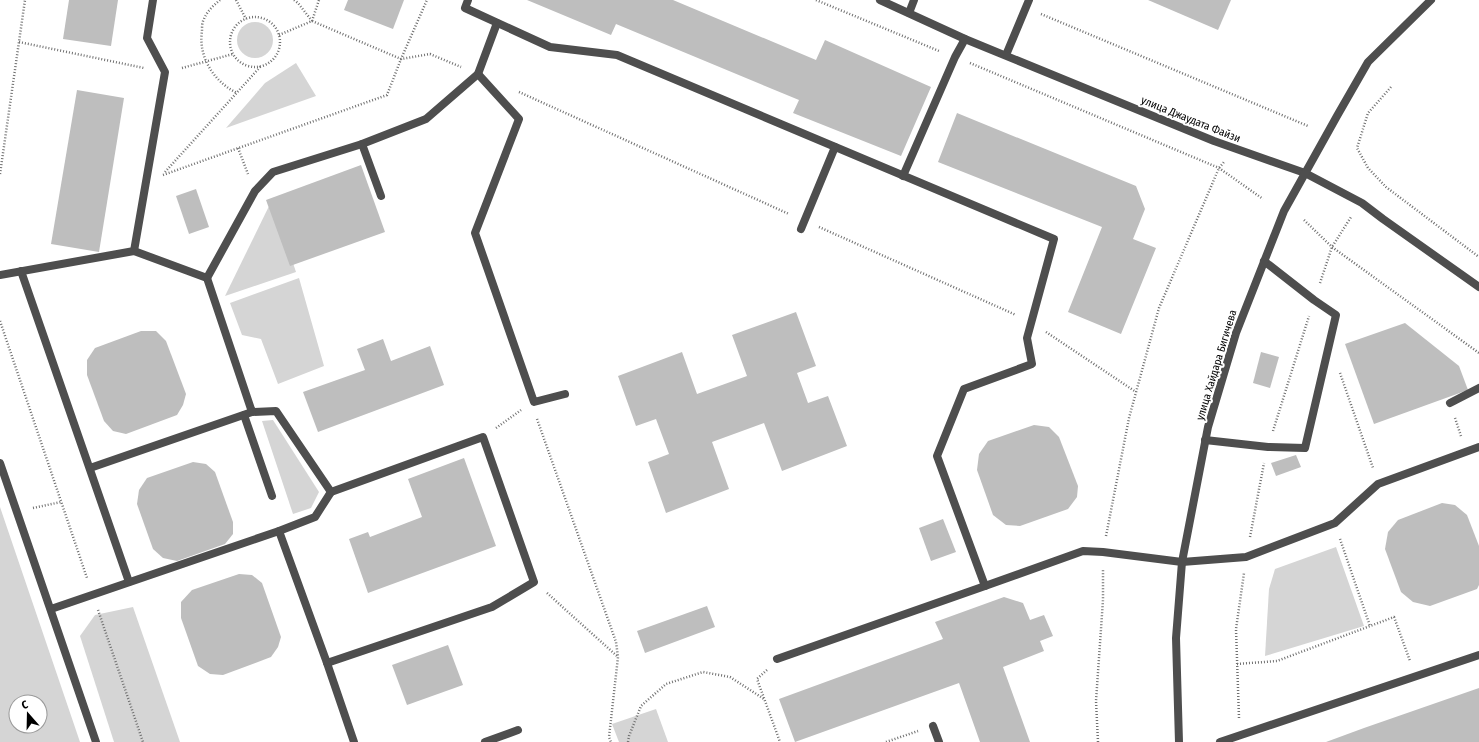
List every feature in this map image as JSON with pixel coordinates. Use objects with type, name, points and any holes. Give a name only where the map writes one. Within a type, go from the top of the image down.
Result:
[{"type":"street","points":[[134,251],[165,72],[146,38],[153,0]]},
{"type":"street","points":[[468,0],[465,8],[550,47],[617,55],[1054,239],[1027,338],[1032,364],[964,389],[937,456],[986,586]]},
{"type":"street","name":"улица Джаудата Файзи","points":[[880,0],[965,39],[1214,141],[1305,173],[1362,203],[1479,287]]},
{"type":"street","points":[[909,13],[914,0]]},
{"type":"street","name":"улица Хайдара Бигичева","points":[[1179,742],[1176,638],[1182,562],[1208,427],[1236,333],[1284,211],[1368,62],[1431,0]]},
{"type":"street","points":[[1006,55],[1027,4]]},
{"type":"street","points":[[252,412],[207,278],[254,191],[273,172],[362,144],[426,119],[478,74],[497,22]]},
{"type":"street","points":[[903,176],[955,57],[965,39]]},
{"type":"street","points":[[478,74],[519,119],[475,233],[534,402],[565,394]]},
{"type":"street","points":[[362,144],[381,196]]},
{"type":"street","points":[[801,229],[835,147]]},
{"type":"street","points":[[0,275],[134,251],[207,278]]},
{"type":"street","points":[[1206,440],[1268,447],[1305,448],[1336,315],[1314,300],[1264,261]]},
{"type":"street","points":[[21,271],[129,582]]},
{"type":"street","points":[[1450,403],[1479,388]]},
{"type":"street","points":[[90,468],[252,412],[276,411],[330,492]]},
{"type":"street","points":[[244,415],[272,496]]},
{"type":"street","points":[[51,609],[280,531],[315,517],[330,492],[483,437],[534,582],[492,607],[327,662]]},
{"type":"street","points":[[777,660],[1083,552],[1103,552],[1182,562],[1246,557],[1335,523],[1378,484],[1479,447]]},
{"type":"street","points":[[0,463],[96,742]]},
{"type":"street","points":[[280,531],[354,742]]},
{"type":"street","points":[[1220,742],[1240,734],[1479,655]]},
{"type":"street","points":[[934,726],[939,742]]},
{"type":"street","points":[[485,742],[518,730]]},
{"type":"path","points":[[0,174],[25,0]]},
{"type":"path","points":[[220,0],[203,19],[201,49],[206,61],[220,82],[227,88],[237,93]]},
{"type":"path","points":[[236,0],[246,19]]},
{"type":"path","points":[[294,0],[312,21],[401,59],[430,54],[478,74]]},
{"type":"path","points":[[279,35],[312,21],[319,0]]},
{"type":"path","points":[[261,66],[162,176],[387,95],[427,0]]},
{"type":"path","points":[[816,0],[1219,168],[1264,199]]},
{"type":"path","points":[[1027,4],[1308,126]]},
{"type":"path","points":[[254,17],[262,18],[275,27],[279,35],[279,47],[274,58],[261,66],[253,67],[245,65],[238,61],[232,54],[230,38],[233,30],[238,23],[246,19],[254,17]]},
{"type":"path","points":[[19,42],[165,72],[232,54]]},
{"type":"path","points":[[1391,87],[1368,112],[1357,148],[1368,168],[1386,187],[1479,257]]},
{"type":"path","points":[[514,90],[1032,322],[1136,392]]},
{"type":"path","points":[[238,148],[254,191]]},
{"type":"path","points":[[1098,742],[1096,701],[1103,600],[1103,552],[1129,418],[1159,308],[1219,168],[1227,159]]},
{"type":"path","points":[[1240,734],[1236,629],[1246,557],[1268,447],[1314,300],[1332,248],[1353,215]]},
{"type":"path","points":[[1304,220],[1332,248],[1479,353]]},
{"type":"path","points":[[0,321],[143,742]]},
{"type":"path","points":[[1340,372],[1378,484]]},
{"type":"path","points":[[483,437],[534,402],[535,414],[616,642],[618,657],[609,737],[611,742]]},
{"type":"path","points":[[1450,403],[1467,452]]},
{"type":"path","points":[[1335,523],[1370,626]]},
{"type":"path","points":[[534,582],[618,657]]},
{"type":"path","points":[[1237,664],[1277,661],[1394,617],[1416,676]]},
{"type":"path","points":[[777,660],[758,679],[780,742]]},
{"type":"path","points":[[628,742],[640,706],[666,684],[703,672],[730,677],[764,699]]},
{"type":"path","points":[[886,742],[934,726]]},
{"type":"shaded area","points":[[255,22],[268,27],[273,40],[268,53],[255,58],[242,53],[237,40],[242,27]]},
{"type":"shaded area","points":[[296,63],[316,96],[226,128],[265,83]]},
{"type":"shaded area","points":[[272,200],[296,272],[225,296]]},
{"type":"shaded area","points":[[299,278],[324,366],[278,384],[261,339],[242,335],[230,303]]},
{"type":"shaded area","points":[[273,420],[319,492],[311,508],[293,514],[262,421]]},
{"type":"shaded area","points":[[0,507],[80,742],[0,742]]},
{"type":"shaded area","points":[[1336,547],[1364,626],[1265,656],[1269,589],[1275,569]]},
{"type":"shaded area","points":[[133,607],[180,742],[114,742],[80,636],[95,615]]},
{"type":"shaded area","points":[[656,709],[668,742],[619,742],[612,724]]},
{"type":"building","points":[[69,0],[118,0],[111,46],[63,39]]},
{"type":"building","points":[[348,0],[404,0],[393,29],[344,10]]},
{"type":"building","points":[[527,0],[673,0],[816,60],[825,40],[931,87],[901,156],[793,113],[799,100],[616,24],[611,35]]},
{"type":"building","points":[[1148,0],[1231,0],[1218,30]]},
{"type":"building","points":[[77,90],[124,98],[99,252],[51,244]]},
{"type":"building","points":[[957,113],[1136,186],[1145,209],[1133,239],[1156,248],[1121,334],[1068,312],[1102,227],[938,162]]},
{"type":"building","points":[[361,165],[385,232],[290,266],[266,200]]},
{"type":"building","points":[[196,189],[209,227],[189,234],[176,196]]},
{"type":"building","points":[[796,312],[816,366],[797,373],[808,403],[828,396],[847,446],[782,471],[764,423],[712,442],[729,489],[666,513],[648,462],[669,454],[656,419],[636,426],[618,376],[682,352],[697,394],[747,376],[732,335]]},
{"type":"building","points":[[1405,323],[1459,366],[1468,390],[1374,424],[1345,344]]},
{"type":"building","points":[[141,331],[156,331],[166,341],[186,394],[183,405],[177,415],[126,434],[113,431],[104,421],[87,375],[87,360],[95,348]]},
{"type":"building","points":[[383,339],[391,361],[430,346],[444,385],[318,432],[303,392],[365,370],[357,349]]},
{"type":"building","points":[[1261,352],[1279,357],[1270,388],[1253,383]]},
{"type":"building","points":[[1034,425],[1049,427],[1059,437],[1078,486],[1077,497],[1068,509],[1020,526],[1006,525],[993,515],[977,470],[979,454],[988,441]]},
{"type":"building","points":[[1296,455],[1301,467],[1276,476],[1271,463]]},
{"type":"building","points":[[464,458],[496,546],[368,593],[349,539],[368,532],[370,537],[422,517],[408,479]]},
{"type":"building","points":[[193,462],[206,464],[215,472],[233,522],[233,534],[225,544],[177,561],[163,558],[153,549],[137,504],[139,490],[147,478]]},
{"type":"building","points":[[1442,503],[1455,505],[1467,515],[1479,546],[1479,585],[1477,589],[1430,606],[1413,602],[1401,592],[1385,549],[1388,532],[1398,520]]},
{"type":"building","points":[[943,519],[956,552],[931,561],[919,528]]},
{"type":"building","points":[[239,574],[252,575],[262,583],[281,637],[278,647],[271,657],[223,675],[210,674],[198,666],[181,618],[181,602],[192,590]]},
{"type":"building","points":[[1004,597],[1023,603],[1030,620],[1044,615],[1053,636],[1040,641],[1044,651],[1003,667],[1030,742],[980,742],[959,683],[795,742],[779,699],[943,639],[935,622]]},
{"type":"building","points":[[707,606],[715,627],[645,653],[637,631]]},
{"type":"building","points":[[448,645],[463,685],[407,705],[392,665]]},
{"type":"building","points":[[1479,688],[1479,742],[1326,742],[1364,728]]}]
